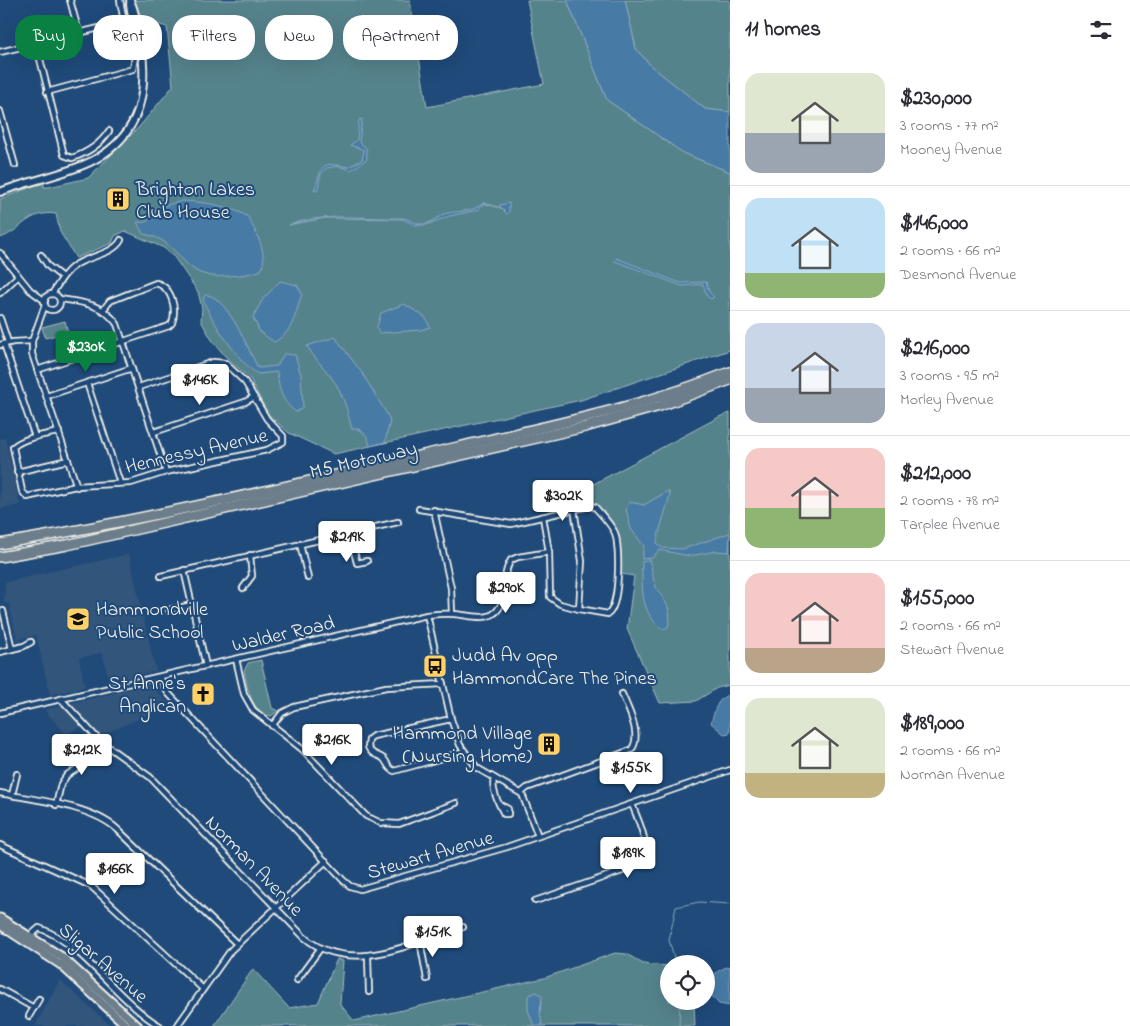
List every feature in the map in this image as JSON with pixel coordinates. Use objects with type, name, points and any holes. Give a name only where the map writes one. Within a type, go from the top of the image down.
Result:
[{"type":"highway","name":"M5 Motorway","points":[[0,544],[126,521],[564,423],[654,400],[730,372]]},
{"type":"highway","name":"M5 Motorway","points":[[0,557],[67,545],[585,427],[668,403],[730,380]]},
{"type":"main road","points":[[0,918],[69,963],[138,1026]]},
{"type":"main road","points":[[0,925],[62,965],[127,1026]]},
{"type":"street","points":[[70,0],[74,15]]},
{"type":"street","points":[[120,0],[123,15]]},
{"type":"street","points":[[0,192],[87,163],[107,151],[120,139],[133,121],[141,101],[145,80],[140,40],[134,24],[130,0]]},
{"type":"street","points":[[0,52],[15,48]]},
{"type":"street","points":[[40,60],[61,149],[66,157],[75,157],[95,147],[109,131]]},
{"type":"street","points":[[47,92],[132,70],[135,66],[134,60]]},
{"type":"street","points":[[0,111],[2,133],[15,166]]},
{"type":"street","points":[[77,487],[37,370],[32,341],[45,303],[62,277],[76,264],[116,246],[121,240]]},
{"type":"street","points":[[0,253],[30,290],[40,296],[52,310]]},
{"type":"street","points":[[41,255],[48,266],[62,277]]},
{"type":"street","points":[[0,293],[18,276]]},
{"type":"street","points":[[59,282],[59,306]]},
{"type":"street","points":[[37,370],[172,323],[175,309],[167,292],[161,285],[153,284],[110,301],[103,310]]},
{"type":"street","points":[[40,296],[50,295],[90,304],[103,310],[117,324],[166,472]]},
{"type":"street","points":[[38,320],[59,306],[73,301]]},
{"type":"street","points":[[0,318],[4,344],[35,437]]},
{"type":"street","points":[[4,344],[32,341]]},
{"type":"street","name":"Hennessy Avenue","points":[[59,432],[35,437],[18,443],[13,447],[22,491],[27,497],[77,487],[132,483],[166,472],[267,450],[283,442],[283,436],[267,419],[245,382],[224,363],[218,362],[139,387]]},
{"type":"street","points":[[47,396],[132,368]]},
{"type":"street","points":[[87,383],[120,483]]},
{"type":"street","points":[[154,432],[254,397]]},
{"type":"street","points":[[17,472],[68,460]]},
{"type":"street","points":[[419,509],[511,524],[589,506],[597,509],[614,532],[617,561],[616,599],[612,612],[604,615],[560,604],[551,598],[549,592],[549,552],[543,517]]},
{"type":"street","points":[[574,509],[582,561],[579,609]]},
{"type":"street","points":[[434,510],[451,588],[452,613]]},
{"type":"street","points":[[161,576],[398,522]]},
{"type":"street","points":[[349,533],[357,563],[367,561]]},
{"type":"street","points":[[300,544],[308,578]]},
{"type":"street","name":"Walder Road","points":[[0,713],[427,615],[452,613],[479,618],[492,614],[502,601],[505,574],[511,560],[518,556],[549,552]]},
{"type":"street","points":[[243,588],[252,576],[250,555]]},
{"type":"street","points":[[184,570],[206,666]]},
{"type":"street","points":[[169,610],[192,605]]},
{"type":"street","points":[[3,611],[12,649]]},
{"type":"street","points":[[427,615],[451,718],[464,752],[477,768],[521,793],[526,801],[538,836]]},
{"type":"street","points":[[0,652],[31,642]]},
{"type":"street","points":[[236,659],[248,703],[272,726],[302,749],[362,813],[381,823],[407,822],[456,803]]},
{"type":"street","name":"Stewart Avenue","points":[[160,677],[168,693],[347,884],[363,889],[538,836],[730,770]]},
{"type":"street","points":[[272,726],[282,713],[294,707],[386,686],[443,684]]},
{"type":"street","points":[[521,793],[527,788],[631,750],[636,741],[634,728],[622,694]]},
{"type":"street","name":"Norman Avenue","points":[[61,699],[109,748],[150,777],[304,937],[320,949],[347,956],[368,956],[463,927]]},
{"type":"street","points":[[451,718],[373,736],[368,739],[368,747],[372,754],[382,758],[388,768],[394,771],[464,752]]},
{"type":"street","points":[[56,805],[61,784],[67,775],[109,748]]},
{"type":"street","points":[[12,796],[17,774]]},
{"type":"street","points":[[494,778],[493,784],[500,804]]},
{"type":"street","points":[[0,793],[94,814],[111,823],[237,944]]},
{"type":"street","points":[[535,901],[631,868],[639,863],[645,855],[646,846],[632,804]]},
{"type":"street","points":[[379,830],[381,823]]},
{"type":"street","points":[[0,844],[91,886],[203,989]]},
{"type":"street","points":[[177,1026],[237,944],[326,861]]},
{"type":"street","name":"Sligar Avenue","points":[[30,936],[38,928],[54,936],[81,957],[143,1016],[160,1026]]},
{"type":"street","points":[[420,940],[427,979]]},
{"type":"street","points":[[297,980],[320,949]]},
{"type":"street","points":[[368,956],[369,992]]},
{"type":"street","points":[[0,989],[34,1008]]},
{"type":"street","points":[[29,1016],[39,999]]},
{"type":"shaded area","points":[[567,0],[625,0],[636,49],[651,66],[705,109],[730,112],[730,172],[683,153],[607,100]]},
{"type":"shaded area","points":[[362,119],[359,142],[366,148],[367,159],[351,170],[338,166],[326,168],[321,174],[317,191],[314,190],[321,170],[327,165],[331,165],[348,167],[362,160],[364,150],[350,145],[357,140],[359,120]]},
{"type":"shaded area","points":[[182,201],[225,207],[248,217],[262,250],[263,264],[261,270],[248,274],[211,276],[199,272],[190,266],[167,244],[157,238],[143,234],[137,222],[147,221],[157,208]]},
{"type":"shaded area","points":[[483,203],[478,210],[449,216],[426,225],[415,225],[403,219],[325,218],[289,225],[303,221],[331,217],[402,218],[424,224],[445,214],[471,210]]},
{"type":"shaded area","points":[[509,203],[509,212],[507,214],[500,205]]},
{"type":"shaded area","points":[[616,258],[680,283],[706,282],[709,292],[714,297],[711,299],[707,296],[703,284],[682,286],[615,261]]},
{"type":"shaded area","points":[[280,281],[297,285],[302,294],[290,327],[281,338],[274,342],[260,332],[253,317],[263,299]]},
{"type":"shaded area","points":[[205,295],[213,297],[221,303],[229,313],[258,368],[277,366],[284,354],[295,355],[301,375],[303,408],[296,412],[287,404],[280,389],[277,372],[258,374],[243,362],[211,317],[203,299]]},
{"type":"shaded area","points":[[404,304],[425,317],[430,327],[421,330],[379,333],[377,327],[381,313]]},
{"type":"shaded area","points":[[335,337],[362,373],[388,416],[390,421],[385,442],[370,446],[367,436],[359,429],[352,429],[339,388],[307,346]]},
{"type":"shaded area","points":[[5,438],[20,505],[0,509],[0,439]]},
{"type":"shaded area","points":[[668,491],[670,494],[657,544],[662,548],[683,549],[730,533],[729,552],[716,551],[690,556],[659,550],[652,558],[642,559],[644,546],[631,529],[626,509],[630,502],[644,505]]},
{"type":"shaded area","name":"Hammondville Public School","points":[[129,554],[156,671],[109,682],[102,653],[79,658],[85,687],[50,695],[36,635],[17,640],[9,603],[4,603],[5,582]]},
{"type":"shaded area","points":[[649,560],[656,587],[669,610],[668,627],[663,629],[650,616],[644,599],[642,562]]},
{"type":"shaded area","points":[[150,684],[170,705],[93,739],[81,727],[66,734],[44,710]]},
{"type":"shaded area","points":[[730,694],[730,733],[724,734],[711,723],[719,702]]},
{"type":"shaded area","points":[[730,966],[730,1006],[719,1004],[715,1000],[715,974]]},
{"type":"shaded area","points":[[60,980],[111,1026],[35,1026]]},
{"type":"shaded area","points":[[536,992],[542,996],[540,1012],[542,1026],[534,1026],[528,1010],[528,996]]},
{"type":"green space","points":[[134,0],[410,0],[412,15],[343,15],[343,60],[420,60],[427,107],[544,84],[527,0],[567,0],[607,100],[683,153],[730,172],[730,350],[581,400],[334,454],[289,433],[268,414],[250,379],[225,356],[212,340],[201,321],[202,308],[198,292],[174,257],[164,248],[125,231],[115,236],[112,243],[76,258],[60,232],[56,214],[38,215],[31,218],[14,231],[0,238],[0,199],[44,182],[44,187],[49,187],[88,178],[139,127],[173,86],[167,27],[162,25],[162,15],[140,15]]},
{"type":"green space","points":[[625,0],[730,0],[730,112],[705,109],[651,66],[636,49]]},
{"type":"green space","points":[[65,321],[68,332],[45,338],[42,327]]},
{"type":"green space","points":[[730,413],[730,685],[717,688],[696,701],[660,703],[627,629],[634,576],[621,574],[617,531],[597,505],[591,502],[586,488],[719,417]]},
{"type":"green space","points":[[261,660],[272,708],[278,711],[271,716],[264,714],[254,705],[244,671],[248,663]]},
{"type":"green space","points":[[615,953],[627,954],[643,964],[660,965],[660,1010],[694,1010],[695,1026],[214,1026],[253,969],[289,1008],[318,1003],[337,959],[343,961],[340,1004],[354,1021],[544,978]]},
{"type":"waterway","points":[[673,955],[669,940],[676,907],[699,902],[730,904]]},
{"type":"waterway","points":[[679,1026],[680,1010]]},
{"type":"place","name":"Brighton Lakes Club House","points":[[118,199]]},
{"type":"place","name":"Hammondville Public School","points":[[78,619]]},
{"type":"place","name":"Judd Av opp HammondCare The Pines","points":[[435,666]]},
{"type":"place","name":"St Anne's Anglican","points":[[203,694]]},
{"type":"place","name":"Hammond Village (Nursing Home)","points":[[549,744]]}]
